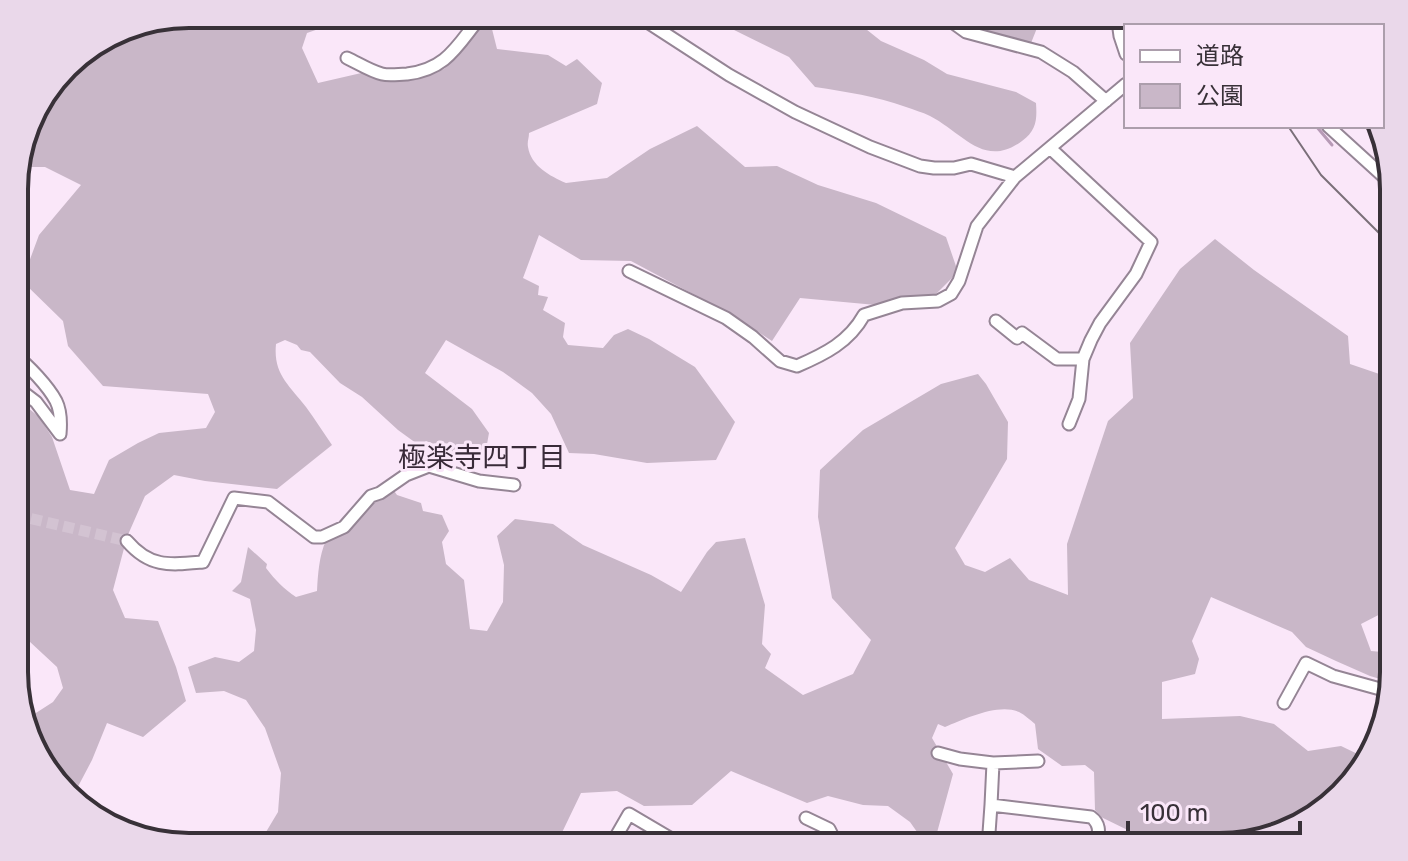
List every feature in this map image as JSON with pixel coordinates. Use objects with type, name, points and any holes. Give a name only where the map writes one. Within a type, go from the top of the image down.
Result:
[{"type":"street","points":[[347,58],[382,74],[428,70],[441,64],[472,28]]},
{"type":"street","points":[[657,28],[729,75],[795,112],[870,147],[920,166],[954,168],[971,164],[1015,177]]},
{"type":"street","points":[[960,28],[1041,52],[1073,72],[1106,101]]},
{"type":"street","points":[[1119,28],[1124,48]]},
{"type":"street","points":[[629,271],[726,318],[780,361],[797,366],[832,350],[856,329],[864,315],[902,303],[946,298],[959,281],[977,226],[1015,177],[1124,86]]},
{"type":"street","points":[[1330,128],[1379,173]]},
{"type":"street","points":[[1050,148],[1151,242],[1136,274],[1100,323],[1083,359],[1079,399],[1069,424]]},
{"type":"street","points":[[996,321],[1017,338],[1022,333],[1057,359],[1083,359]]},
{"type":"street","points":[[28,368],[56,402],[61,420],[60,434],[28,396]]},
{"type":"street","points":[[127,541],[137,553],[154,563],[203,562],[234,498],[268,502],[314,537],[322,537],[344,527],[371,496],[406,475],[429,466],[479,481],[514,485]]},
{"type":"street","points":[[1284,703],[1306,663],[1333,676],[1379,689]]},
{"type":"street","points":[[938,753],[993,763],[1038,761]]},
{"type":"street","points":[[989,833],[993,763]]},
{"type":"street","points":[[991,805],[1091,817],[1097,821],[1098,833]]},
{"type":"street","points":[[618,833],[629,814],[659,833]]},
{"type":"street","points":[[806,818],[829,829],[831,833]]},
{"type":"green space","points":[[178,28],[321,28],[307,33],[302,48],[318,83],[383,68],[409,77],[444,69],[480,28],[491,28],[497,49],[548,55],[566,66],[577,59],[602,83],[597,104],[529,133],[528,147],[533,160],[554,177],[566,183],[607,178],[650,149],[697,126],[745,167],[777,166],[818,185],[876,203],[946,237],[958,272],[935,295],[876,305],[800,298],[772,341],[734,316],[631,261],[581,260],[539,235],[523,278],[539,286],[538,295],[548,297],[543,310],[565,323],[563,337],[568,345],[603,348],[614,335],[628,329],[695,367],[735,422],[716,460],[647,463],[569,453],[551,414],[532,393],[503,372],[446,340],[425,373],[472,409],[489,433],[485,455],[467,457],[426,441],[420,446],[362,397],[340,383],[310,352],[285,340],[276,344],[280,371],[332,445],[277,489],[174,475],[145,496],[127,537],[113,590],[125,618],[158,621],[186,701],[143,737],[107,723],[77,788],[55,761],[33,715],[53,702],[63,688],[57,667],[28,640],[28,408],[39,417],[52,437],[70,490],[94,494],[109,460],[159,433],[206,428],[215,412],[208,394],[103,386],[68,346],[63,321],[28,287],[28,265],[39,235],[81,185],[45,167],[29,167],[40,127],[55,100],[83,68],[127,40]]},
{"type":"green space","points":[[730,28],[865,28],[881,41],[947,74],[1016,92],[1036,103],[1035,124],[1027,137],[1008,149],[985,150],[921,112],[872,97],[815,87],[789,57]]},
{"type":"green space","points":[[979,28],[1037,28],[1031,43]]},
{"type":"green space","points":[[1215,239],[1348,336],[1350,364],[1380,374],[1380,614],[1361,624],[1371,651],[1380,652],[1380,679],[1306,647],[1292,632],[1211,597],[1192,641],[1199,659],[1195,674],[1162,682],[1162,719],[1240,716],[1274,724],[1308,751],[1341,746],[1357,754],[1333,786],[1300,811],[1271,824],[1230,833],[1134,833],[1101,817],[1095,810],[1094,772],[1085,765],[1062,766],[1038,749],[1035,724],[1019,712],[1001,709],[945,727],[938,724],[932,738],[953,774],[937,833],[918,833],[910,822],[888,806],[863,805],[828,796],[807,803],[731,771],[692,805],[644,806],[617,791],[581,793],[562,833],[265,833],[278,812],[281,773],[265,728],[246,700],[224,691],[196,693],[188,667],[215,657],[239,662],[254,651],[256,630],[250,599],[232,591],[241,582],[248,547],[267,564],[266,568],[276,580],[296,597],[317,591],[322,553],[330,534],[392,488],[397,495],[421,503],[423,511],[442,515],[449,531],[442,542],[446,564],[464,580],[470,629],[487,631],[503,602],[504,565],[497,536],[515,519],[553,524],[583,545],[681,592],[716,542],[745,538],[765,605],[762,644],[771,654],[765,668],[803,695],[853,674],[871,640],[832,598],[818,517],[820,470],[863,430],[941,384],[978,374],[1008,422],[1007,459],[955,548],[965,565],[985,572],[1010,558],[1029,580],[1068,595],[1067,544],[1108,421],[1133,398],[1130,343],[1180,269]]},
{"type":"waterway","points":[[1318,128],[1332,145]]},
{"type":"tunnel","points":[[28,518],[127,541]]},
{"type":"tram line","points":[[1289,128],[1321,175],[1380,234]]},
{"type":"district","name":"極楽寺四丁目","points":[[482,457]]}]
